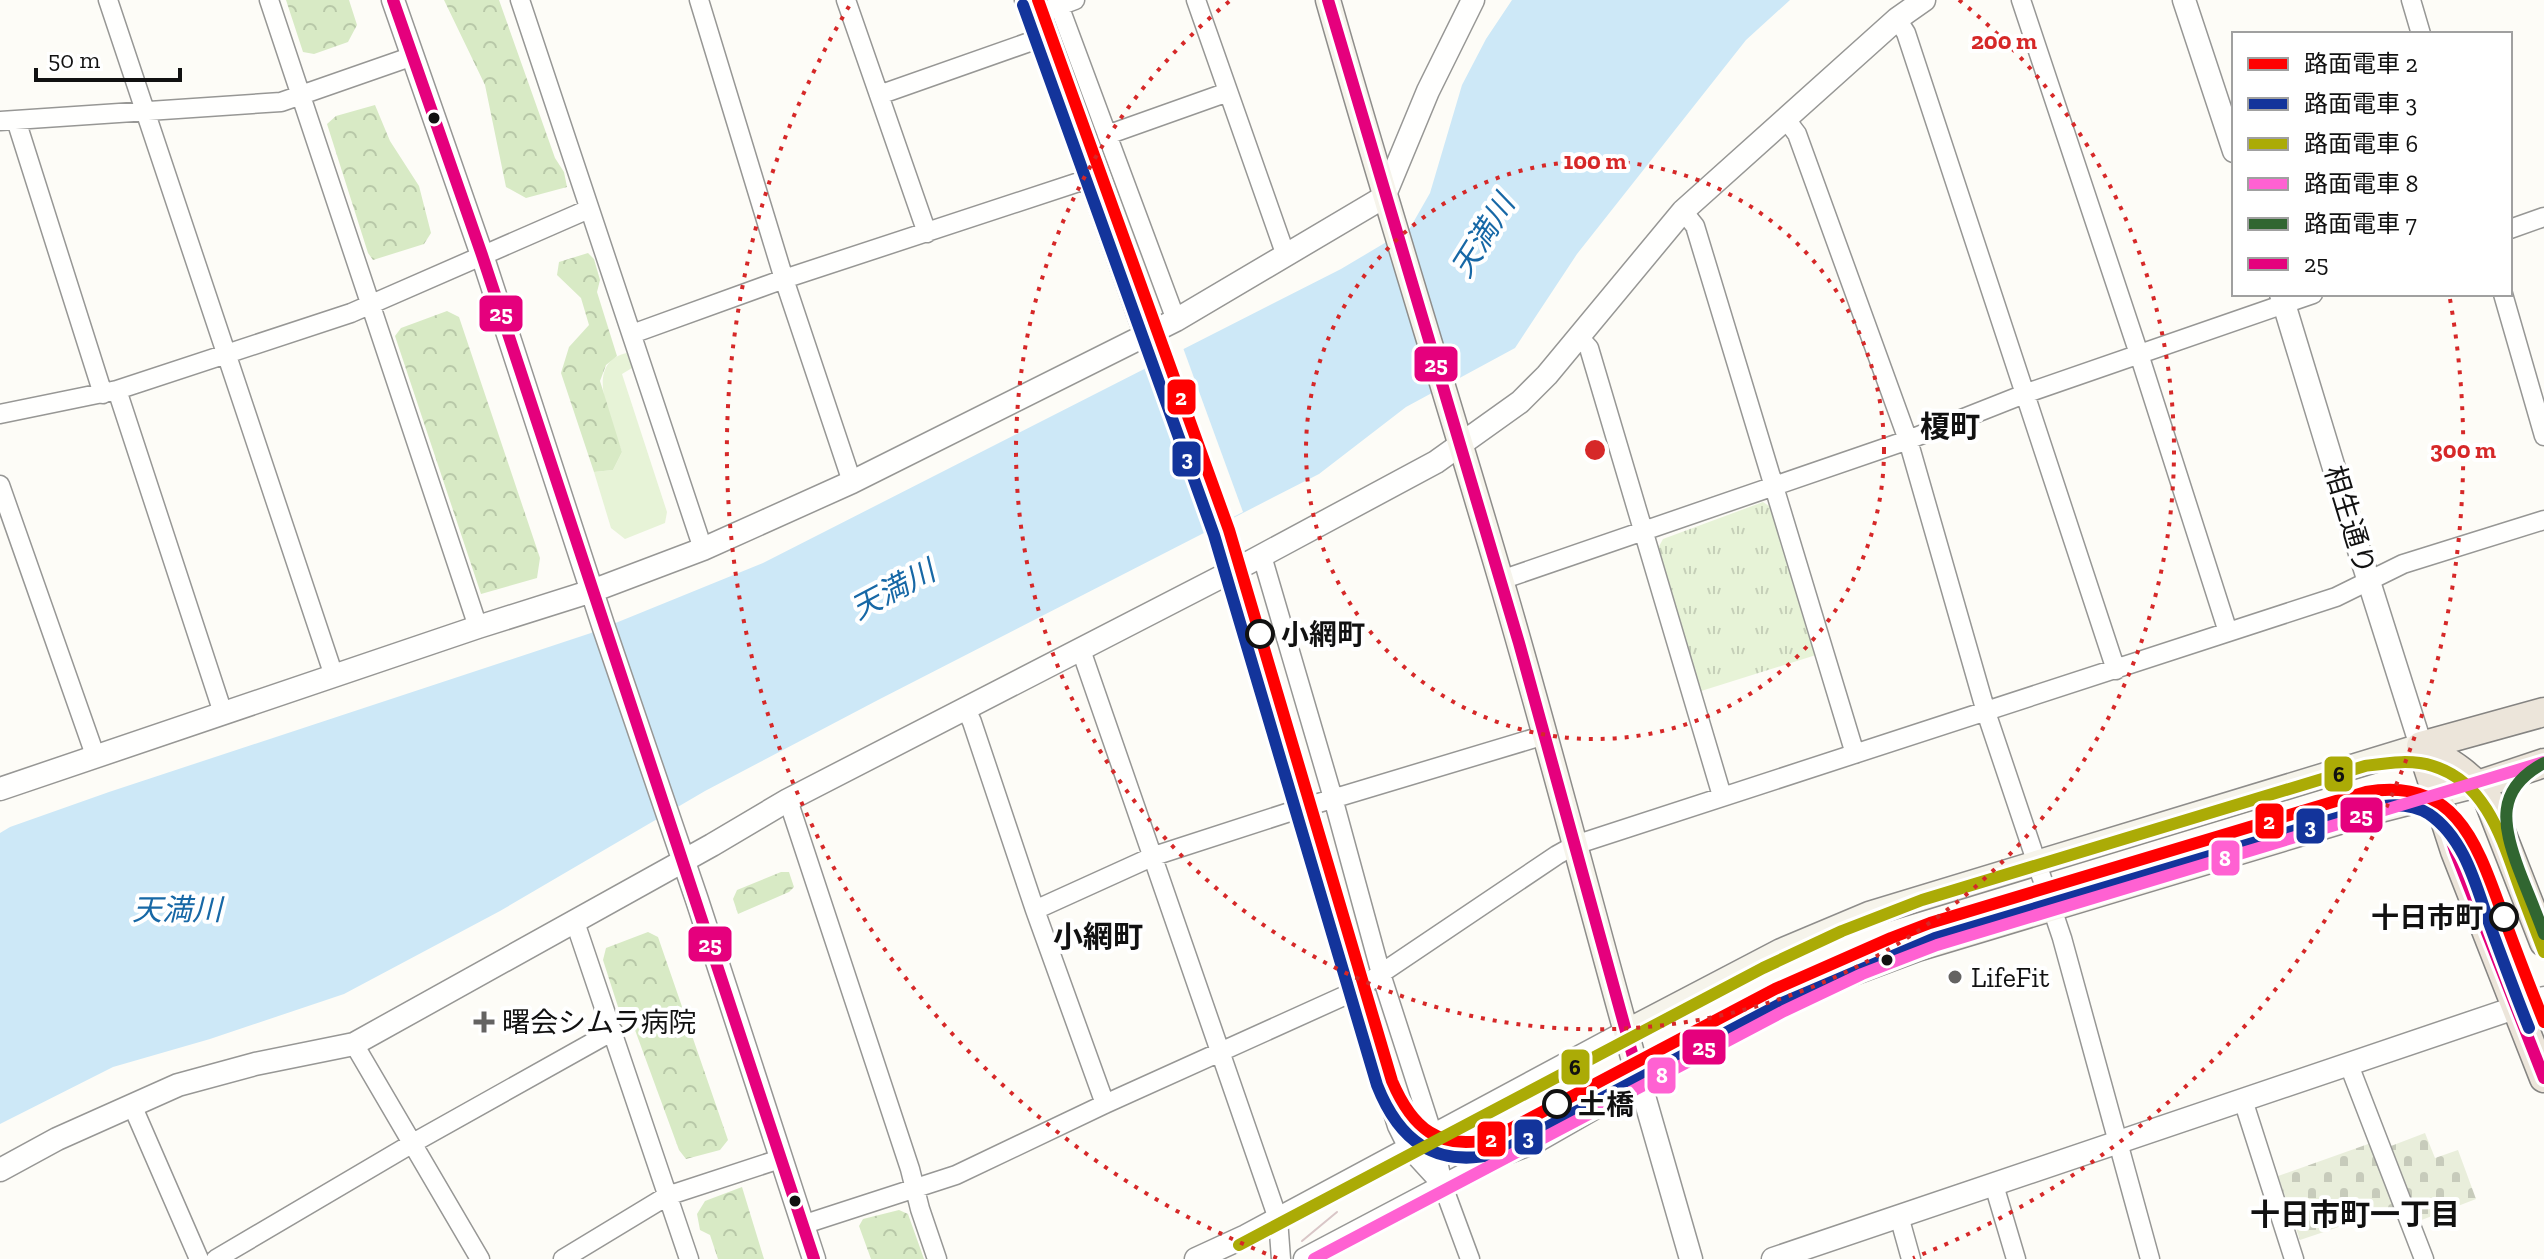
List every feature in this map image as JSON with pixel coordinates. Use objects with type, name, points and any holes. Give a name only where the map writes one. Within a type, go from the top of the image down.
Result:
[{"type":"highway","points":[[2421,746],[2544,712]]},
{"type":"highway","points":[[2421,746],[2456,766],[2478,785],[2488,799],[2544,942]]},
{"type":"highway","name":"相生通り","points":[[2421,746],[2455,851],[2544,1078]]},
{"type":"highway","points":[[2478,785],[2544,763]]},
{"type":"main road","points":[[1328,0],[1384,197],[1446,391],[1501,580],[1640,1082],[1784,1003],[1917,949],[2369,813],[2478,785]]},
{"type":"main road","points":[[1626,1032],[1781,951],[1908,901],[2421,746]]},
{"type":"street","points":[[108,0],[334,676]]},
{"type":"street","points":[[269,0],[478,627]]},
{"type":"street","points":[[393,0],[482,255],[814,1259]]},
{"type":"street","points":[[520,0],[703,549]]},
{"type":"street","points":[[699,0],[784,279],[852,482]]},
{"type":"street","points":[[846,0],[927,233]]},
{"type":"street","points":[[1196,0],[1286,256]]},
{"type":"street","points":[[0,789],[592,591],[703,549],[852,482],[1176,320],[1384,197],[1428,91],[1473,0]]},
{"type":"street","points":[[0,1170],[57,1139],[178,1085],[255,1064],[354,1044],[788,800],[1262,556],[1436,462],[1520,402],[1547,375],[1683,211],[1897,19],[1924,0]]},
{"type":"street","points":[[2021,0],[2228,632]]},
{"type":"street","points":[[2184,0],[2232,145]]},
{"type":"street","points":[[2411,0],[2420,32]]},
{"type":"street","points":[[1144,336],[1027,8],[1063,2],[1107,135],[1176,320]]},
{"type":"street","points":[[1897,19],[1906,33],[2116,670]]},
{"type":"street","points":[[879,95],[1038,39]]},
{"type":"street","points":[[223,713],[110,392],[8,120],[281,102],[413,56]]},
{"type":"street","points":[[1107,135],[1228,92]]},
{"type":"street","points":[[1785,118],[1797,134],[1908,440],[1986,712],[2062,938],[2150,1259]]},
{"type":"street","points":[[632,334],[784,279],[1088,179]]},
{"type":"street","points":[[0,414],[110,392],[351,313],[589,209]]},
{"type":"street","points":[[1683,211],[1695,226],[1855,754]]},
{"type":"street","points":[[2512,228],[2544,217]]},
{"type":"street","points":[[2504,296],[2544,436]]},
{"type":"street","points":[[1501,580],[1908,440],[2283,299]]},
{"type":"street","name":"相生通り","points":[[2283,299],[2421,746]]},
{"type":"street","points":[[1578,336],[1589,348],[1722,796]]},
{"type":"street","points":[[0,485],[95,755]]},
{"type":"street","points":[[802,1225],[956,1175],[1355,991],[1575,845],[2336,597],[2403,564],[2544,520]]},
{"type":"street","points":[[1262,556],[1381,974],[1433,1135],[1443,1186],[1470,1259]]},
{"type":"street","points":[[1233,571],[1397,1126],[1408,1148],[1443,1186]]},
{"type":"street","points":[[1081,650],[1278,1219],[1281,1259]]},
{"type":"street","points":[[966,709],[1105,1104]]},
{"type":"street","points":[[1035,910],[1154,856],[1333,798],[1545,735]]},
{"type":"street","points":[[788,800],[937,1259]]},
{"type":"street","points":[[575,922],[689,1259]]},
{"type":"street","points":[[1773,1259],[1805,1254],[1899,1216],[2544,998]]},
{"type":"street","points":[[216,1259],[413,1143],[613,1031]]},
{"type":"street","points":[[1196,1259],[1278,1219],[1626,1032]]},
{"type":"street","points":[[354,1044],[480,1259]]},
{"type":"street","points":[[2349,1065],[2424,1259]]},
{"type":"street","points":[[1305,1259],[1506,1153],[1535,1142],[1610,1102],[1640,1082],[1691,1259]]},
{"type":"street","points":[[2243,1100],[2294,1259]]},
{"type":"street","points":[[132,1105],[199,1259]]},
{"type":"street","points":[[563,1259],[667,1196],[780,1159]]},
{"type":"street","points":[[1994,1185],[2016,1259]]},
{"type":"street","points":[[1899,1216],[1911,1259]]},
{"type":"green space","points":[[286,0],[349,0],[357,25],[348,42],[314,54],[303,52]]},
{"type":"green space","points":[[444,0],[499,0],[567,187],[526,198],[506,187],[485,85]]},
{"type":"green space","points":[[375,105],[390,141],[419,186],[431,233],[424,244],[373,260],[368,253],[327,124],[336,116]]},
{"type":"green space","points":[[588,253],[594,259],[600,280],[597,292],[617,356],[606,365],[600,381],[622,452],[613,470],[594,472],[561,373],[569,347],[589,325],[581,298],[557,275],[559,262]]},
{"type":"green space","points":[[447,311],[459,317],[540,558],[537,578],[481,594],[395,336],[401,328]]},
{"type":"green space","points":[[627,353],[632,368],[622,374],[667,512],[665,523],[625,539],[611,528],[594,472],[613,470],[622,452],[607,411],[603,381],[613,359]]},
{"type":"green space","points":[[1763,502],[1772,508],[1816,655],[1698,692],[1657,550],[1663,539]]},
{"type":"green space","points":[[781,872],[789,872],[794,887],[789,892],[738,914],[733,899],[737,890]]},
{"type":"green space","points":[[648,932],[658,937],[728,1140],[720,1150],[686,1159],[679,1150],[635,1030],[620,1013],[603,960],[606,948]]},
{"type":"green space","points":[[2425,1133],[2435,1158],[2458,1150],[2476,1199],[2419,1221],[2391,1146]]},
{"type":"green space","points":[[2371,1143],[2395,1208],[2300,1240],[2278,1176]]},
{"type":"green space","points":[[742,1187],[764,1259],[718,1259],[710,1235],[700,1230],[697,1214],[705,1201]]},
{"type":"green space","points":[[899,1210],[908,1214],[924,1259],[871,1259],[859,1226],[863,1219]]},
{"type":"water","name":"天満川","points":[[1512,0],[1790,0],[1746,40],[1577,254],[1515,348],[1406,407],[1319,474],[705,791],[500,911],[344,994],[210,1039],[113,1067],[0,1124],[0,833],[109,792],[591,633],[763,563],[1341,269],[1410,228],[1430,193],[1462,85],[1486,39]]},
{"type":"pier","points":[[1182,345],[1243,512],[1212,528],[1152,361]]},
{"type":"tram line","name":"2","points":[[1038,0],[1229,530],[1392,1081],[1409,1112],[1430,1132],[1456,1142],[1491,1139],[1775,989],[1891,938],[1930,923],[2366,792],[2397,790],[2423,795],[2443,806],[2460,822],[2484,866],[2544,1022]]},
{"type":"tram line","name":"3","points":[[1023,5],[1214,535],[1377,1085],[1396,1121],[1422,1146],[1455,1157],[1496,1154],[1782,1003],[1935,938],[2385,806],[2400,805],[2422,810],[2453,838],[2469,867],[2529,1028]]},
{"type":"tram line","name":"6","points":[[1239,1245],[1763,968],[1842,931],[1922,900],[2365,766],[2399,762],[2425,764],[2452,774],[2468,786],[2481,801],[2501,837],[2544,952]]},
{"type":"tram line","name":"8","points":[[1314,1259],[1784,1011],[1862,974],[1937,945],[2544,762]]},
{"type":"tram line","name":"7","points":[[2544,763],[2517,784],[2507,809],[2513,854],[2544,934]]},
{"type":"tram line","points":[[1302,1241],[1337,1212]]},
{"type":"transit line","name":"25","points":[[393,0],[482,255],[814,1259]]},
{"type":"transit line","name":"25","points":[[1328,0],[1519,643],[1640,1082],[1784,1003],[1917,949],[2369,813],[2437,796],[2455,851],[2544,1078]]},
{"type":"place","name":"小網町","points":[[1260,634]]},
{"type":"place","name":"十日市町","points":[[2504,917]]},
{"type":"place","name":"LifeFit","points":[[1955,977]]},
{"type":"place","name":"曙会シムラ病院","points":[[484,1022]]},
{"type":"place","name":"土橋","points":[[1557,1104]]},
{"type":"district","name":"榎町","points":[[1950,427]]},
{"type":"district","name":"小網町","points":[[1098,937]]},
{"type":"district","name":"十日市町一丁目","points":[[2355,1215]]}]
